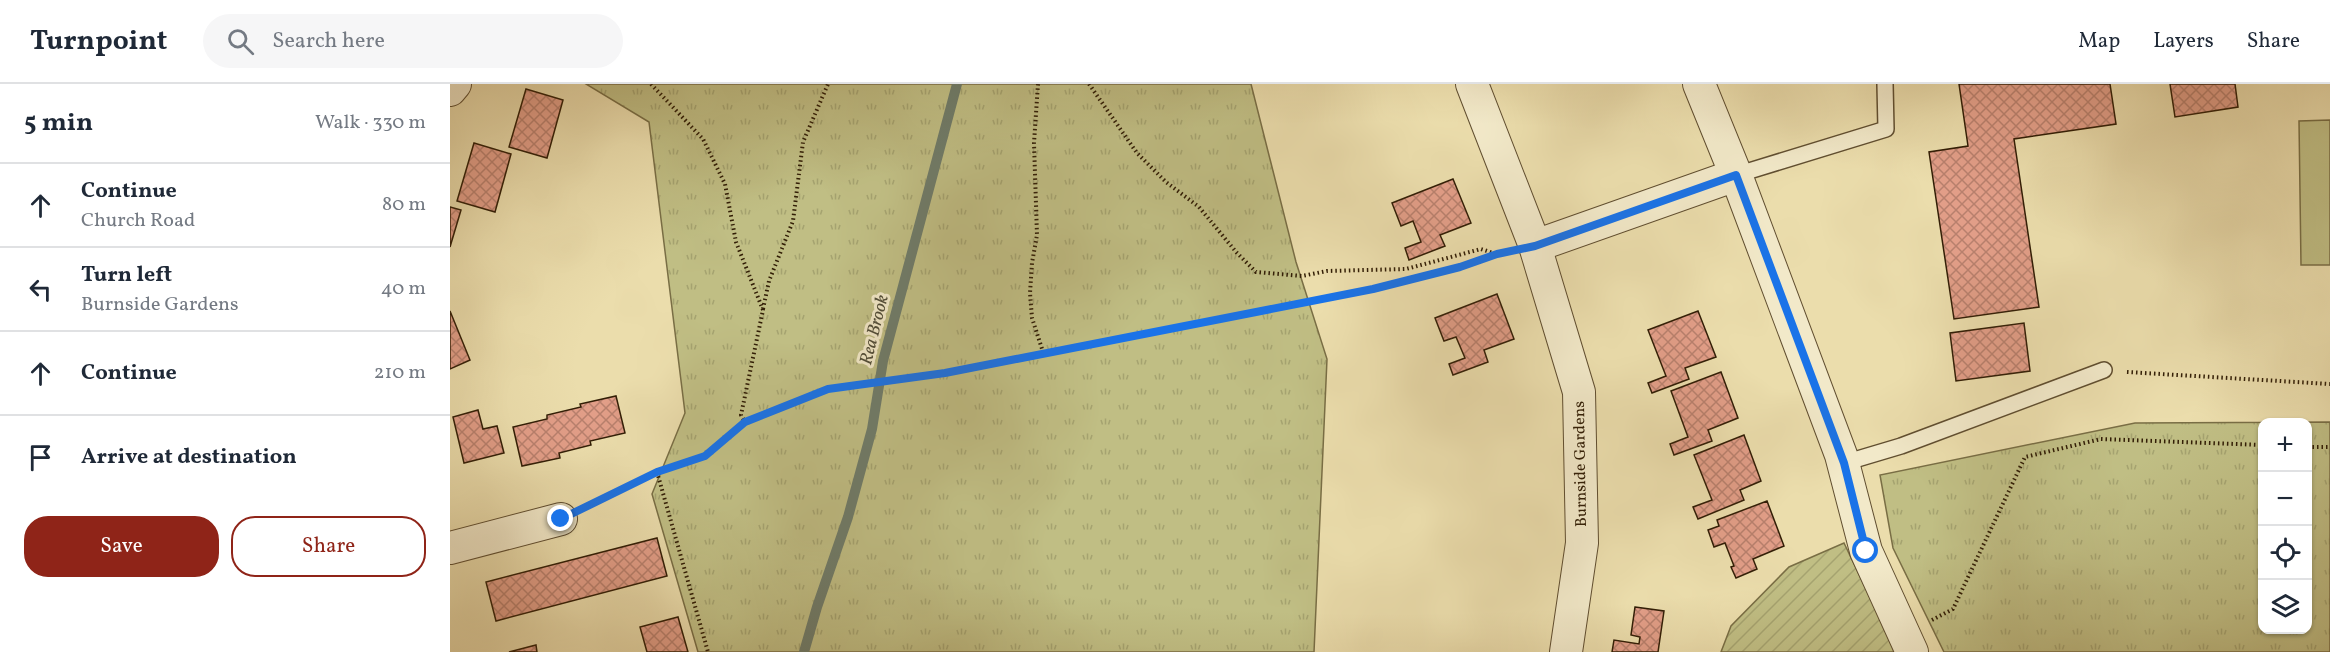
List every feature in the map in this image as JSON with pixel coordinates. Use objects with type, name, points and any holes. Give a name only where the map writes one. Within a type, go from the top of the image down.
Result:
[{"type":"street","points":[[450,90],[455,84]]},
{"type":"street","name":"Burnside Gardens","points":[[1472,84],[1535,246],[1579,392],[1582,543],[1566,652]]},
{"type":"street","points":[[1699,84],[1736,175],[1844,463],[1866,551],[1908,642]]},
{"type":"street","points":[[1535,246],[1736,175]]},
{"type":"street","points":[[450,548],[561,519]]},
{"type":"lane","points":[[1736,175],[1886,129],[1886,84]]},
{"type":"lane","points":[[1844,463],[1901,446],[2104,370]]},
{"type":"path","points":[[651,84],[703,139],[725,184],[736,242],[763,310]]},
{"type":"path","points":[[745,422],[741,415],[769,281],[793,220],[803,142],[828,84]]},
{"type":"path","points":[[1038,84],[1034,143],[1037,234],[1030,293],[1032,318],[1043,352]]},
{"type":"path","points":[[1089,84],[1137,153],[1166,182],[1198,207],[1256,272],[1302,276],[1327,271],[1406,268],[1481,249],[1497,254]]},
{"type":"path","points":[[561,519],[657,472],[705,456],[745,422],[828,389],[945,373],[1373,289],[1460,267],[1497,254],[1535,246]]},
{"type":"path","points":[[2104,370],[2330,384]]},
{"type":"path","points":[[1908,642],[1929,622],[1953,609],[2025,457],[2101,439],[2258,445]]},
{"type":"path","points":[[2312,447],[2330,447]]},
{"type":"path","points":[[657,472],[708,652]]},
{"type":"green space","points":[[586,84],[1251,84],[1296,262],[1327,359],[1314,652],[698,652],[652,494],[685,413],[649,122]]},
{"type":"green space","points":[[2330,120],[2330,265],[2301,265],[2299,121]]},
{"type":"green space","points":[[2258,422],[2258,634],[2312,634],[2312,422],[2330,422],[2330,652],[1944,652],[1893,548],[1880,475],[2135,423]]},
{"type":"green space","points":[[1844,543],[1896,652],[1721,652],[1731,626],[1789,567]]},
{"type":"building","points":[[1959,84],[2110,84],[2116,124],[2014,139],[2039,307],[1954,319],[1929,152],[1968,146]]},
{"type":"building","points":[[2170,84],[2235,84],[2238,107],[2175,117]]},
{"type":"building","points":[[526,89],[563,100],[547,158],[509,147]]},
{"type":"building","points":[[474,143],[511,154],[495,212],[457,201]]},
{"type":"building","points":[[1453,179],[1471,223],[1440,235],[1445,246],[1409,260],[1405,248],[1421,242],[1413,221],[1401,226],[1392,203]]},
{"type":"building","points":[[450,207],[461,210],[450,247]]},
{"type":"building","points":[[1497,294],[1514,339],[1484,350],[1488,362],[1453,375],[1449,364],[1465,358],[1456,337],[1444,341],[1435,318]]},
{"type":"building","points":[[450,311],[470,360],[450,369]]},
{"type":"building","points":[[1698,311],[1716,357],[1685,368],[1689,379],[1652,393],[1648,383],[1666,376],[1648,330]]},
{"type":"building","points":[[2024,323],[2030,371],[1956,381],[1950,333]]},
{"type":"building","points":[[1721,372],[1738,418],[1708,430],[1712,441],[1674,455],[1670,444],[1688,437],[1671,391]]},
{"type":"building","points":[[616,396],[625,433],[590,441],[591,445],[559,453],[560,458],[522,466],[513,427],[547,419],[547,415],[581,407],[580,404]]},
{"type":"building","points":[[478,410],[483,429],[497,426],[504,453],[464,463],[453,417]]},
{"type":"building","points":[[1744,435],[1761,481],[1740,490],[1744,500],[1698,519],[1693,507],[1712,500],[1694,455]]},
{"type":"building","points":[[1767,501],[1784,546],[1753,559],[1757,569],[1736,578],[1725,543],[1714,547],[1708,530],[1719,526],[1717,520]]},
{"type":"building","points":[[657,538],[667,576],[496,621],[486,582]]},
{"type":"building","points":[[1635,607],[1664,611],[1658,652],[1612,652],[1614,640],[1639,644],[1640,637],[1631,635]]},
{"type":"building","points":[[678,617],[688,652],[647,652],[640,627]]},
{"type":"building","points":[[536,645],[537,652],[509,652]]},
{"type":"waterway","name":"Rea Brook","points":[[804,652],[848,517],[872,429],[883,361],[957,84]]},
{"type":"route","points":[[561,519],[657,472],[705,456],[745,422],[828,389],[945,373],[1373,289],[1460,267],[1497,254],[1535,246],[1736,175],[1844,463],[1866,551]]}]
